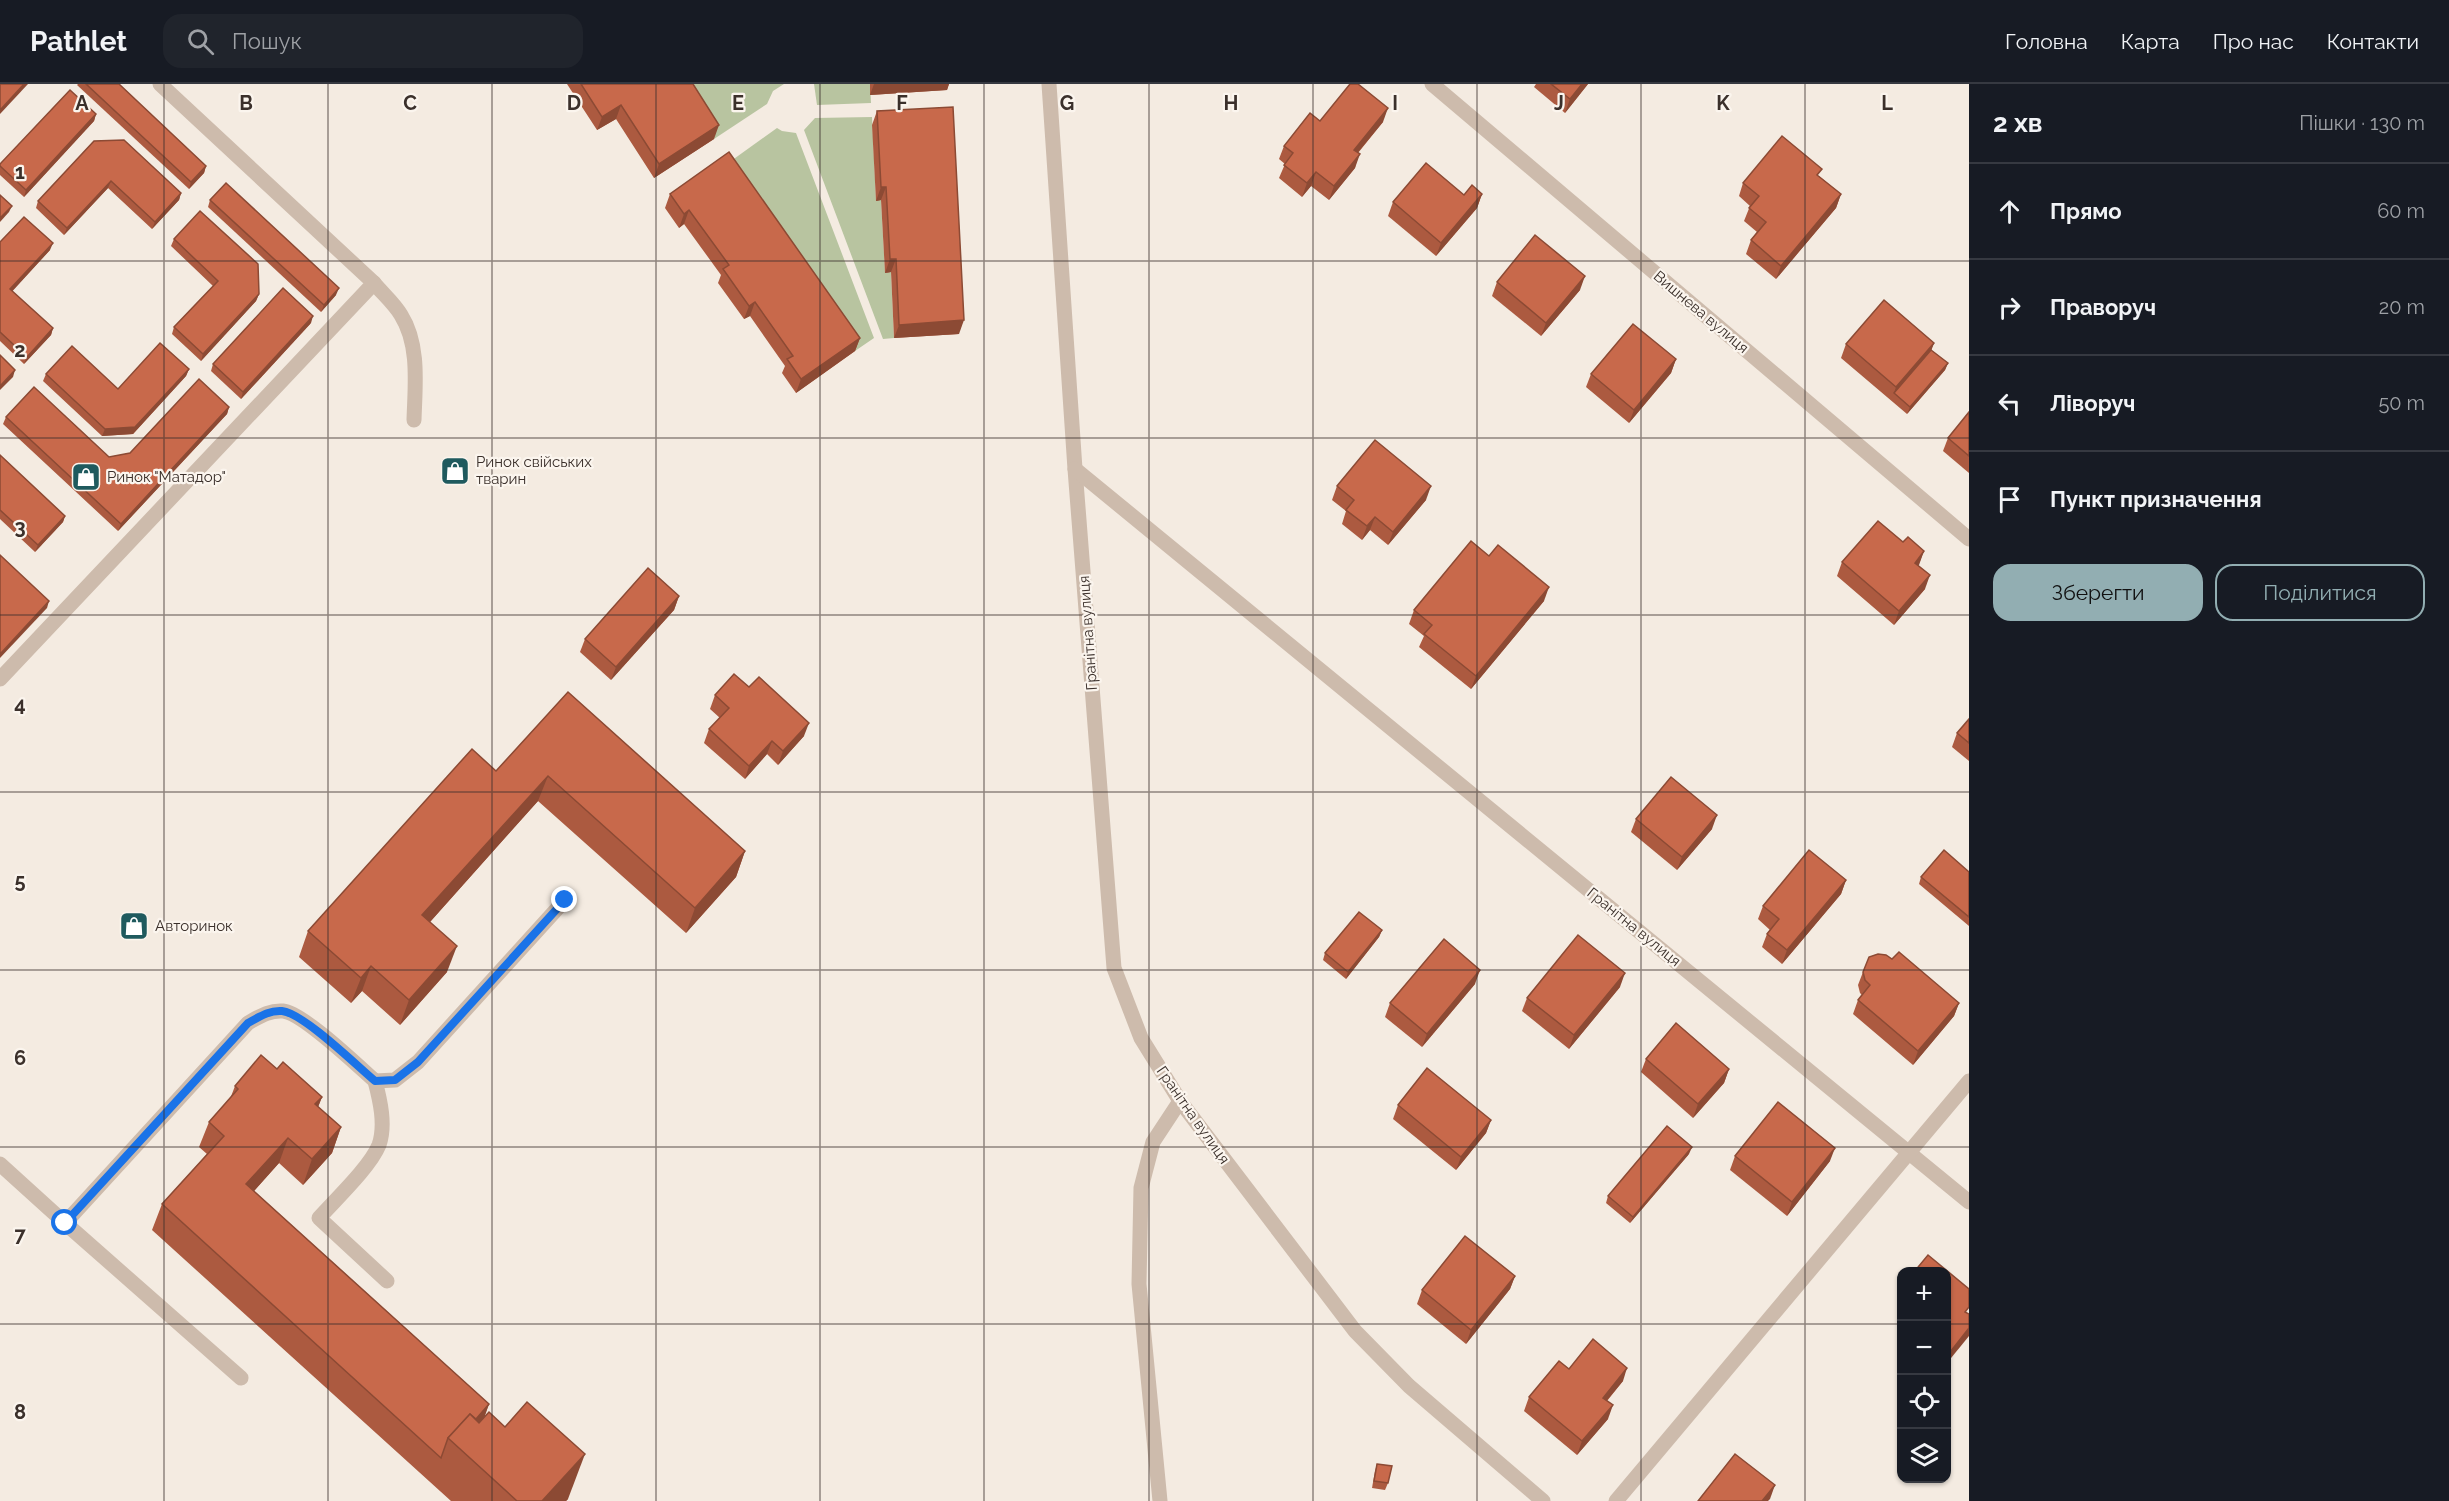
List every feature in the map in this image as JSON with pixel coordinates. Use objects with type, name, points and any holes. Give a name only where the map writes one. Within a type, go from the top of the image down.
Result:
[{"type":"street","points":[[160,84],[374,283],[401,314],[410,334],[415,364],[414,420]]},
{"type":"street","name":"Гранітна вулиця","points":[[1049,84],[1075,469],[1114,968],[1141,1038],[1180,1101],[1355,1331],[1410,1386],[1543,1501]]},
{"type":"street","name":"Вишнева вулиця","points":[[1432,84],[1969,539]]},
{"type":"street","points":[[0,679],[374,283]]},
{"type":"street","name":"Гранітна вулиця","points":[[1075,469],[1969,1202]]},
{"type":"street","points":[[375,1081],[395,1080],[418,1062],[565,900]]},
{"type":"street","points":[[65,1223],[248,1023],[265,1013],[283,1011],[301,1019],[375,1081],[381,1104],[382,1127],[379,1144],[370,1160],[319,1218],[387,1281]]},
{"type":"street","points":[[1616,1501],[1969,1081]]},
{"type":"street","points":[[1160,1501],[1139,1284],[1141,1188],[1153,1142],[1180,1101]]},
{"type":"street","points":[[0,1164],[241,1378]]},
{"type":"green space","points":[[679,84],[784,84],[773,91],[767,104],[714,139]]},
{"type":"green space","points":[[814,84],[870,84],[871,103],[817,105]]},
{"type":"green space","points":[[872,117],[876,200],[881,200],[885,272],[891,272],[894,338],[883,339],[804,130],[815,118]]},
{"type":"green space","points":[[777,128],[796,133],[874,338],[855,351],[724,166]]},
{"type":"building","points":[[0,84],[24,84],[0,110]]},
{"type":"building","points":[[86,84],[119,84],[206,166],[191,182]]},
{"type":"building","points":[[581,84],[693,84],[719,125],[659,164],[621,105],[602,117]]},
{"type":"building","points":[[1350,84],[1358,84],[1388,108],[1354,150],[1360,154],[1334,186],[1316,172],[1307,183],[1284,165],[1293,153],[1284,146],[1310,113],[1320,121]]},
{"type":"building","points":[[1551,84],[1582,84],[1570,99]]},
{"type":"building","points":[[70,90],[96,114],[26,190],[0,164]]},
{"type":"building","points":[[953,107],[964,320],[899,325],[896,259],[890,259],[886,187],[881,187],[877,111]]},
{"type":"building","points":[[1782,136],[1822,169],[1817,175],[1841,194],[1781,266],[1751,240],[1766,222],[1749,208],[1759,196],[1743,183]]},
{"type":"building","points":[[124,140],[181,193],[155,222],[111,181],[67,228],[38,201],[94,141]]},
{"type":"building","points":[[729,152],[860,338],[801,379],[787,359],[793,356],[755,302],[749,306],[723,269],[729,265],[689,210],[684,214],[670,194]]},
{"type":"building","points":[[1426,163],[1464,195],[1472,185],[1482,194],[1441,243],[1393,202]]},
{"type":"building","points":[[226,183],[339,288],[324,305],[210,200]]},
{"type":"building","points":[[0,195],[12,206],[0,218]]},
{"type":"building","points":[[200,211],[258,264],[259,294],[203,354],[174,327],[218,281],[174,239]]},
{"type":"building","points":[[24,217],[53,243],[10,289],[53,328],[27,357],[0,332],[0,242]]},
{"type":"building","points":[[1535,235],[1585,276],[1546,323],[1497,282]]},
{"type":"building","points":[[283,288],[313,316],[243,392],[213,364]]},
{"type":"building","points":[[1884,300],[1934,343],[1896,387],[1846,344]]},
{"type":"building","points":[[1633,324],[1676,359],[1634,410],[1591,374]]},
{"type":"building","points":[[160,343],[189,369],[135,427],[105,429],[46,374],[72,346],[118,389]]},
{"type":"building","points":[[1931,350],[1948,363],[1910,407],[1894,393]]},
{"type":"building","points":[[0,355],[15,370],[0,386]]},
{"type":"building","points":[[199,379],[229,407],[121,524],[6,417],[34,387],[109,457],[130,453]]},
{"type":"building","points":[[1969,412],[1969,456],[1948,438]]},
{"type":"building","points":[[1375,440],[1431,486],[1393,532],[1375,517],[1367,526],[1346,510],[1354,500],[1337,486]]},
{"type":"building","points":[[0,455],[65,516],[38,545],[0,510]]},
{"type":"building","points":[[1878,521],[1903,542],[1908,537],[1924,551],[1915,563],[1930,575],[1899,611],[1842,562]]},
{"type":"building","points":[[1471,541],[1489,556],[1498,545],[1549,587],[1476,676],[1424,634],[1432,625],[1414,610]]},
{"type":"building","points":[[0,555],[49,601],[0,654]]},
{"type":"building","points":[[648,568],[679,596],[616,667],[585,639]]},
{"type":"building","points":[[734,674],[749,687],[759,677],[809,723],[783,751],[772,741],[749,766],[709,729],[729,708],[715,695]]},
{"type":"building","points":[[568,692],[745,851],[695,908],[548,776],[422,915],[457,946],[409,1000],[371,966],[361,978],[308,931],[472,749],[496,771]]},
{"type":"building","points":[[1969,719],[1969,743],[1957,733]]},
{"type":"building","points":[[1671,777],[1717,815],[1682,857],[1636,819]]},
{"type":"building","points":[[1809,850],[1846,880],[1787,950],[1767,934],[1779,919],[1763,906]]},
{"type":"building","points":[[1944,850],[1969,872],[1969,917],[1921,877]]},
{"type":"building","points":[[1359,912],[1382,930],[1348,972],[1325,953]]},
{"type":"building","points":[[1578,935],[1625,973],[1574,1035],[1527,998]]},
{"type":"building","points":[[1444,939],[1480,970],[1427,1034],[1390,1003]]},
{"type":"building","points":[[1899,952],[1959,1003],[1918,1051],[1858,1000],[1870,985],[1865,980],[1863,972],[1869,957],[1878,954],[1892,959]]},
{"type":"building","points":[[1676,1023],[1729,1069],[1698,1104],[1646,1059]]},
{"type":"building","points":[[261,1055],[277,1069],[283,1062],[322,1097],[315,1104],[341,1127],[312,1159],[288,1138],[246,1184],[489,1404],[476,1419],[470,1414],[448,1438],[441,1458],[162,1204],[224,1136],[209,1122],[238,1089],[235,1086]]},
{"type":"building","points":[[1427,1068],[1491,1120],[1461,1157],[1398,1105]]},
{"type":"building","points":[[1778,1102],[1835,1148],[1792,1202],[1735,1156]]},
{"type":"building","points":[[1667,1126],[1692,1147],[1633,1217],[1608,1196]]},
{"type":"building","points":[[1465,1236],[1515,1276],[1471,1330],[1422,1290]]},
{"type":"building","points":[[1928,1255],[1942,1267],[1918,1267]]},
{"type":"building","points":[[1951,1274],[1969,1289],[1969,1307],[1965,1312],[1969,1314],[1969,1328],[1951,1351]]},
{"type":"building","points":[[1593,1339],[1627,1368],[1603,1398],[1613,1405],[1582,1441],[1529,1397],[1559,1361],[1569,1369]]},
{"type":"building","points":[[527,1402],[585,1454],[542,1501],[517,1501],[448,1438],[470,1414],[479,1423],[489,1412],[505,1427]]},
{"type":"building","points":[[1735,1454],[1775,1485],[1762,1501],[1698,1501]]},
{"type":"building","points":[[1377,1464],[1392,1466],[1388,1483],[1374,1481]]},
{"type":"place","name":"Ринок свійських тварин","points":[[455,471]]},
{"type":"place","name":"Ринок \"Матадор\"","points":[[86,477]]},
{"type":"place","name":"Авторинок","points":[[134,926]]},
{"type":"route","points":[[65,1223],[248,1023],[265,1013],[283,1011],[301,1019],[375,1081],[395,1080],[418,1062],[565,900]]}]
